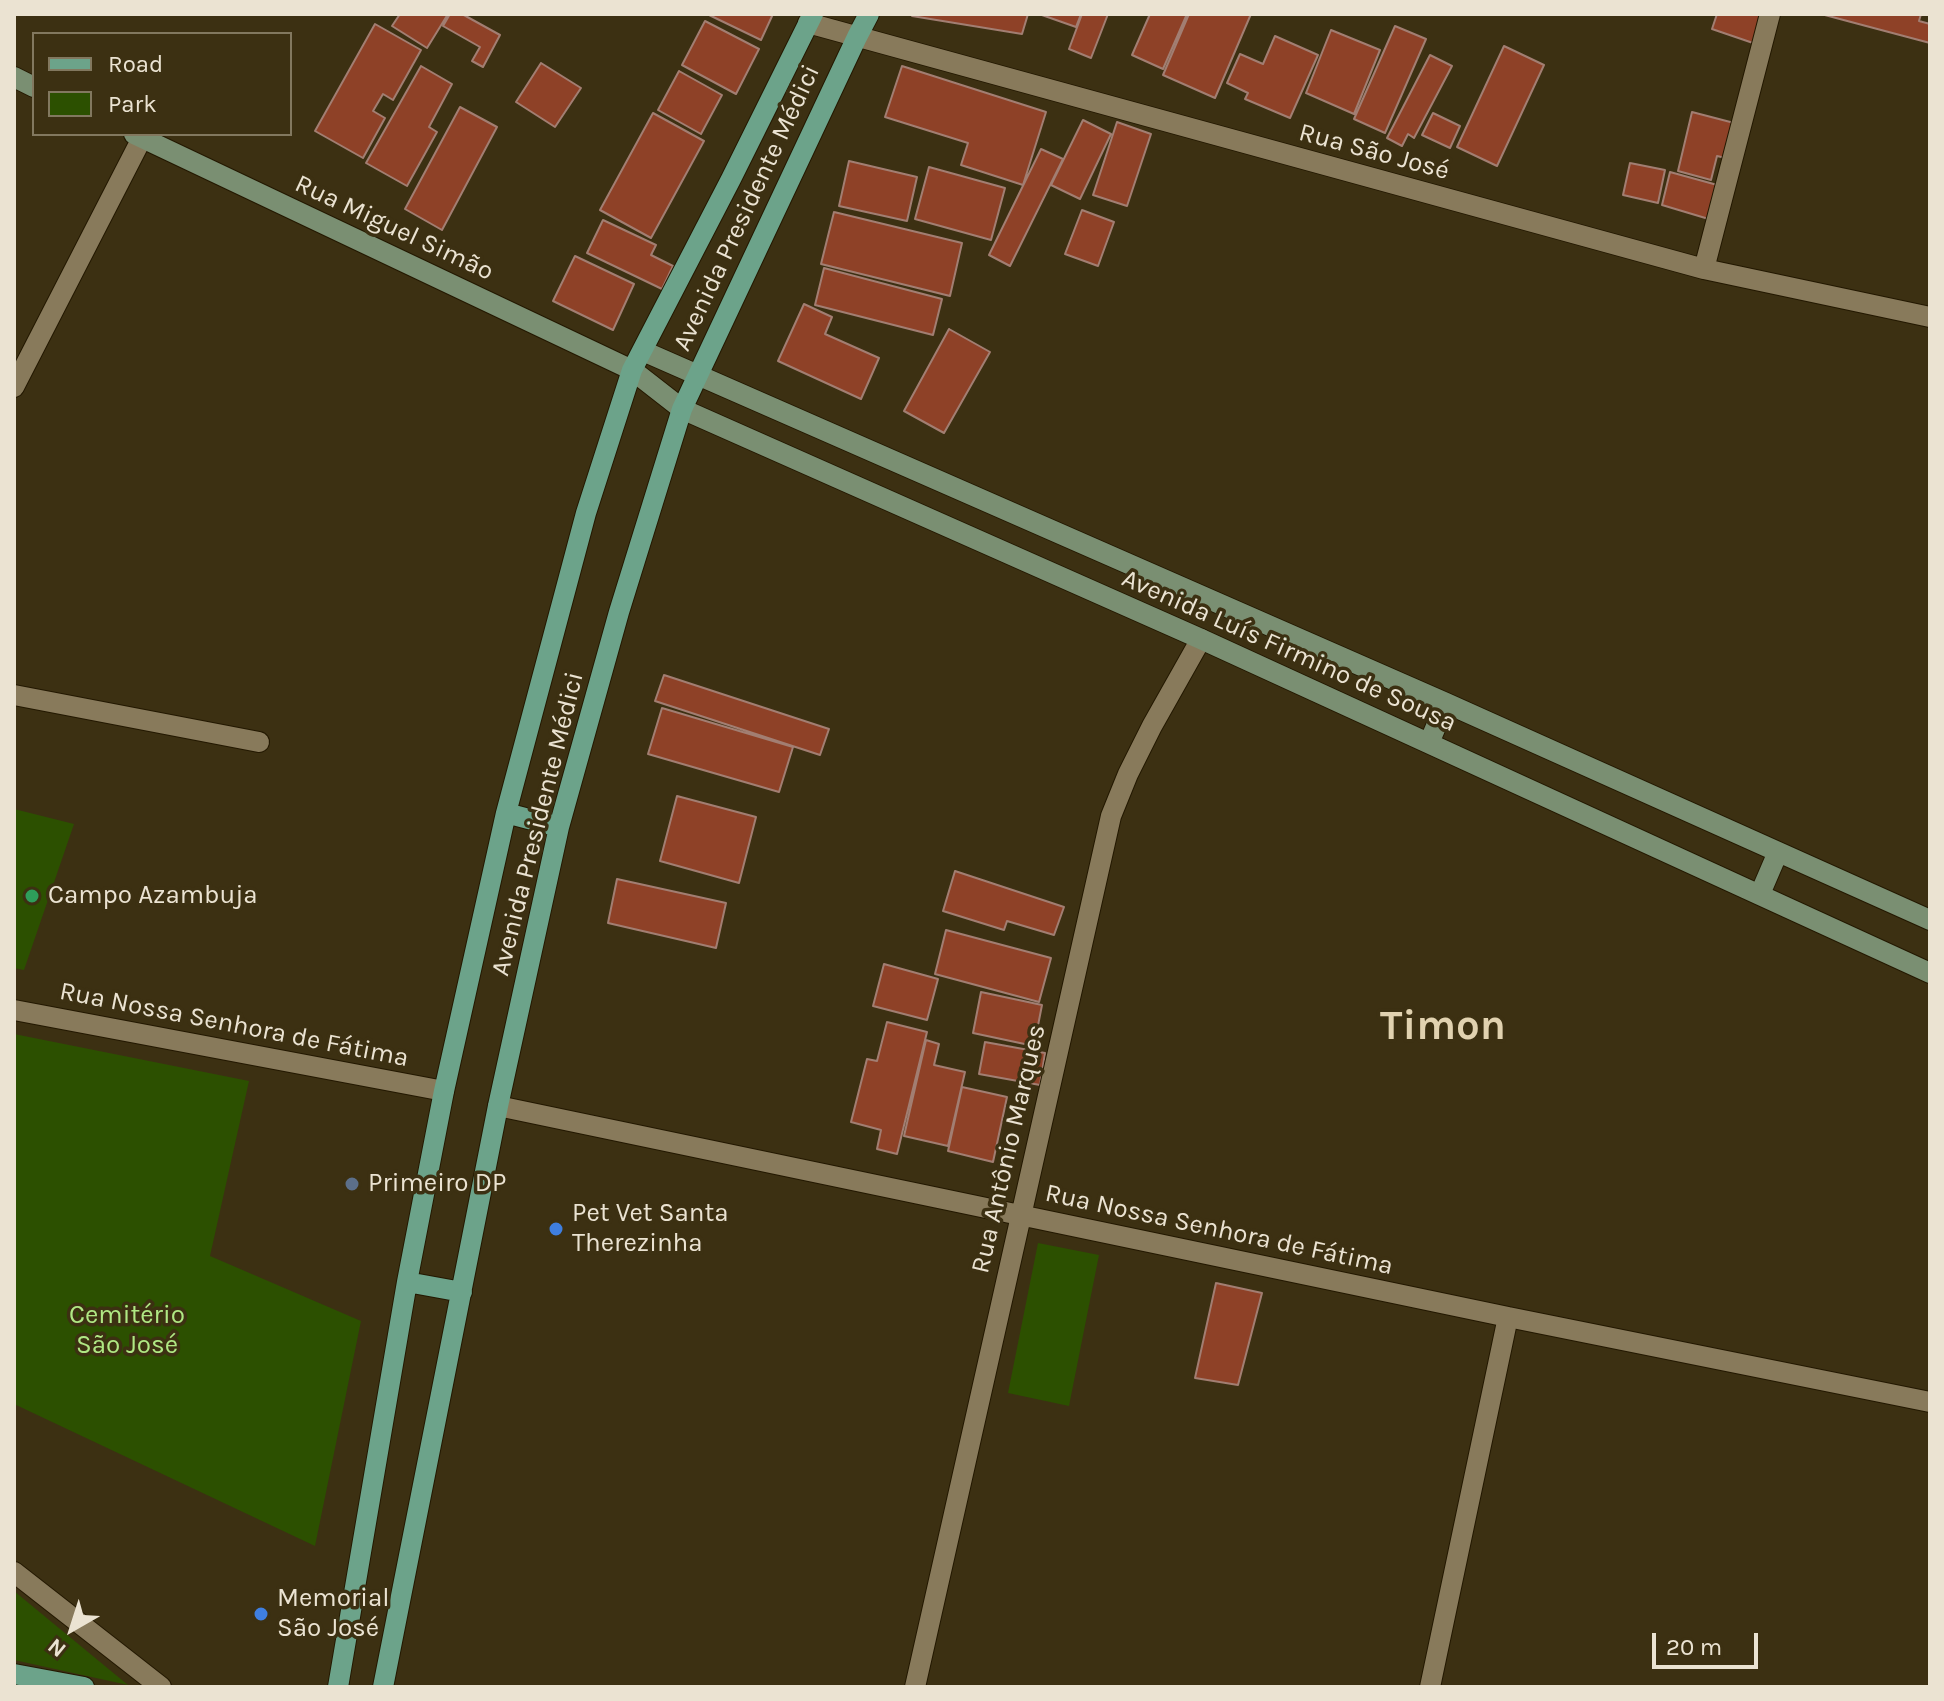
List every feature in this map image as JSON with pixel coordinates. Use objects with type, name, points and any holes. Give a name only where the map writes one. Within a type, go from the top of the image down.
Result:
[{"type":"main road","name":"Avenida Presidente Médici","points":[[383,1687],[498,1106],[559,827],[619,612],[682,409],[869,14]]},
{"type":"main road","name":"Avenida Presidente Médici","points":[[338,1687],[407,1282],[444,1091],[506,813],[586,513],[632,370],[810,19]]},
{"type":"main road","points":[[14,77],[32,86]]},
{"type":"main road","name":"Rua Miguel Simão","points":[[138,136],[632,370]]},
{"type":"main road","name":"Avenida Luís Firmino de Sousa","points":[[643,351],[1446,703],[1930,920]]},
{"type":"main road","name":"Avenida Luís Firmino de Sousa","points":[[632,370],[682,409],[1201,639],[1930,973]]},
{"type":"main road","points":[[1429,743],[1446,703]]},
{"type":"main road","points":[[506,813],[559,827]]},
{"type":"main road","points":[[1760,894],[1778,852]]},
{"type":"main road","points":[[407,1282],[462,1292]]},
{"type":"main road","points":[[14,1674],[84,1687]]},
{"type":"street","points":[[1704,269],[1770,14]]},
{"type":"street","name":"Rua São José","points":[[810,19],[857,37],[1704,269],[1930,317]]},
{"type":"street","points":[[14,387],[138,136]]},
{"type":"street","name":"Rua Antônio Marques","points":[[915,1687],[1111,816],[1152,726],[1201,639]]},
{"type":"street","points":[[14,695],[259,742]]},
{"type":"street","name":"Rua Nossa Senhora de Fátima","points":[[14,1010],[444,1091]]},
{"type":"street","name":"Rua Nossa Senhora de Fátima","points":[[498,1106],[1930,1402]]},
{"type":"street","points":[[1430,1687],[1508,1317]]},
{"type":"street","points":[[14,1572],[161,1687]]},
{"type":"green space","name":"Campo Azambuja","points":[[14,809],[74,824],[24,970],[14,968]]},
{"type":"green space","name":"Cemitério São José","points":[[14,1034],[249,1081],[210,1256],[361,1321],[315,1546],[14,1404]]},
{"type":"green space","points":[[1038,1243],[1099,1255],[1069,1406],[1008,1393]]},
{"type":"green space","points":[[14,1591],[128,1685],[14,1660]]},
{"type":"building","points":[[400,14],[448,14],[427,48],[392,26]]},
{"type":"building","points":[[450,14],[462,14],[500,35],[483,67],[472,61],[480,47],[443,26]]},
{"type":"building","points":[[707,14],[773,14],[761,40]]},
{"type":"building","points":[[913,14],[1028,14],[1022,34]]},
{"type":"building","points":[[1039,14],[1081,14],[1076,27]]},
{"type":"building","points":[[1082,14],[1108,14],[1091,58],[1069,49]]},
{"type":"building","points":[[1150,14],[1187,14],[1163,69],[1132,55]]},
{"type":"building","points":[[1189,14],[1251,14],[1215,98],[1163,75]]},
{"type":"building","points":[[1717,14],[1762,14],[1753,43],[1712,29]]},
{"type":"building","points":[[1821,14],[1921,14],[1919,21],[1930,24],[1930,43]]},
{"type":"building","points":[[705,21],[759,49],[736,94],[682,65]]},
{"type":"building","points":[[375,24],[421,50],[393,100],[383,94],[373,111],[385,118],[363,158],[315,131]]},
{"type":"building","points":[[1395,26],[1426,39],[1385,133],[1354,119]]},
{"type":"building","points":[[1331,30],[1380,50],[1354,114],[1306,93]]},
{"type":"building","points":[[1275,36],[1318,55],[1290,118],[1245,99],[1248,93],[1227,83],[1240,54],[1263,64]]},
{"type":"building","points":[[1504,46],[1544,65],[1497,166],[1457,147]]},
{"type":"building","points":[[1430,55],[1452,66],[1414,138],[1408,134],[1402,146],[1387,138]]},
{"type":"building","points":[[541,63],[581,88],[555,127],[516,102]]},
{"type":"building","points":[[421,66],[452,84],[429,127],[437,132],[407,186],[366,163]]},
{"type":"building","points":[[902,66],[1046,112],[1023,185],[961,165],[968,143],[885,117]]},
{"type":"building","points":[[679,71],[722,95],[701,134],[658,110]]},
{"type":"building","points":[[460,107],[497,127],[442,230],[405,209]]},
{"type":"building","points":[[1692,112],[1738,124],[1730,159],[1717,156],[1711,180],[1678,171]]},
{"type":"building","points":[[653,113],[704,141],[651,238],[600,210]]},
{"type":"building","points":[[1433,113],[1460,126],[1450,148],[1422,135]]},
{"type":"building","points":[[1083,120],[1111,134],[1080,199],[1051,185]]},
{"type":"building","points":[[1117,122],[1151,134],[1127,206],[1093,195]]},
{"type":"building","points":[[1041,149],[1063,159],[1010,266],[989,255]]},
{"type":"building","points":[[849,161],[917,177],[907,221],[839,206]]},
{"type":"building","points":[[1630,163],[1665,170],[1658,203],[1623,195]]},
{"type":"building","points":[[929,167],[1005,188],[991,240],[915,219]]},
{"type":"building","points":[[1670,172],[1721,186],[1712,220],[1662,205]]},
{"type":"building","points":[[1082,210],[1114,222],[1098,266],[1065,254]]},
{"type":"building","points":[[834,212],[962,243],[950,296],[821,264]]},
{"type":"building","points":[[603,220],[656,245],[651,255],[673,266],[662,289],[587,253]]},
{"type":"building","points":[[575,256],[634,284],[613,330],[553,301]]},
{"type":"building","points":[[824,268],[942,299],[933,335],[815,305]]},
{"type":"building","points":[[804,304],[832,317],[825,334],[879,358],[861,399],[778,361]]},
{"type":"building","points":[[949,329],[990,352],[944,433],[904,411]]},
{"type":"building","points":[[664,675],[829,729],[820,755],[655,701]]},
{"type":"building","points":[[662,708],[793,747],[779,792],[648,754]]},
{"type":"building","points":[[677,796],[756,817],[739,883],[660,861]]},
{"type":"building","points":[[955,871],[1064,907],[1054,935],[1007,921],[1004,930],[943,911]]},
{"type":"building","points":[[617,879],[726,903],[716,948],[608,923]]},
{"type":"building","points":[[946,930],[1051,958],[1039,1002],[935,974]]},
{"type":"building","points":[[884,964],[938,979],[927,1020],[873,1006]]},
{"type":"building","points":[[981,992],[1042,1005],[1034,1046],[973,1033]]},
{"type":"building","points":[[887,1022],[927,1032],[897,1154],[877,1149],[881,1130],[851,1122],[867,1059],[877,1061]]},
{"type":"building","points":[[926,1040],[939,1044],[934,1065],[965,1072],[948,1146],[904,1136]]},
{"type":"building","points":[[985,1042],[1045,1053],[1040,1085],[979,1074]]},
{"type":"building","points":[[962,1087],[1007,1097],[993,1162],[948,1151]]},
{"type":"building","points":[[1216,1283],[1262,1293],[1238,1385],[1195,1378]]},
{"type":"place","name":"Campo Azambuja","points":[[32,896]]},
{"type":"place","name":"Primeiro DP","points":[[352,1184]]},
{"type":"place","name":"Pet Vet Santa Therezinha","points":[[556,1229]]},
{"type":"place","name":"Memorial São José","points":[[261,1614]]},
{"type":"district","name":"Timon","points":[[1443,1027]]}]
